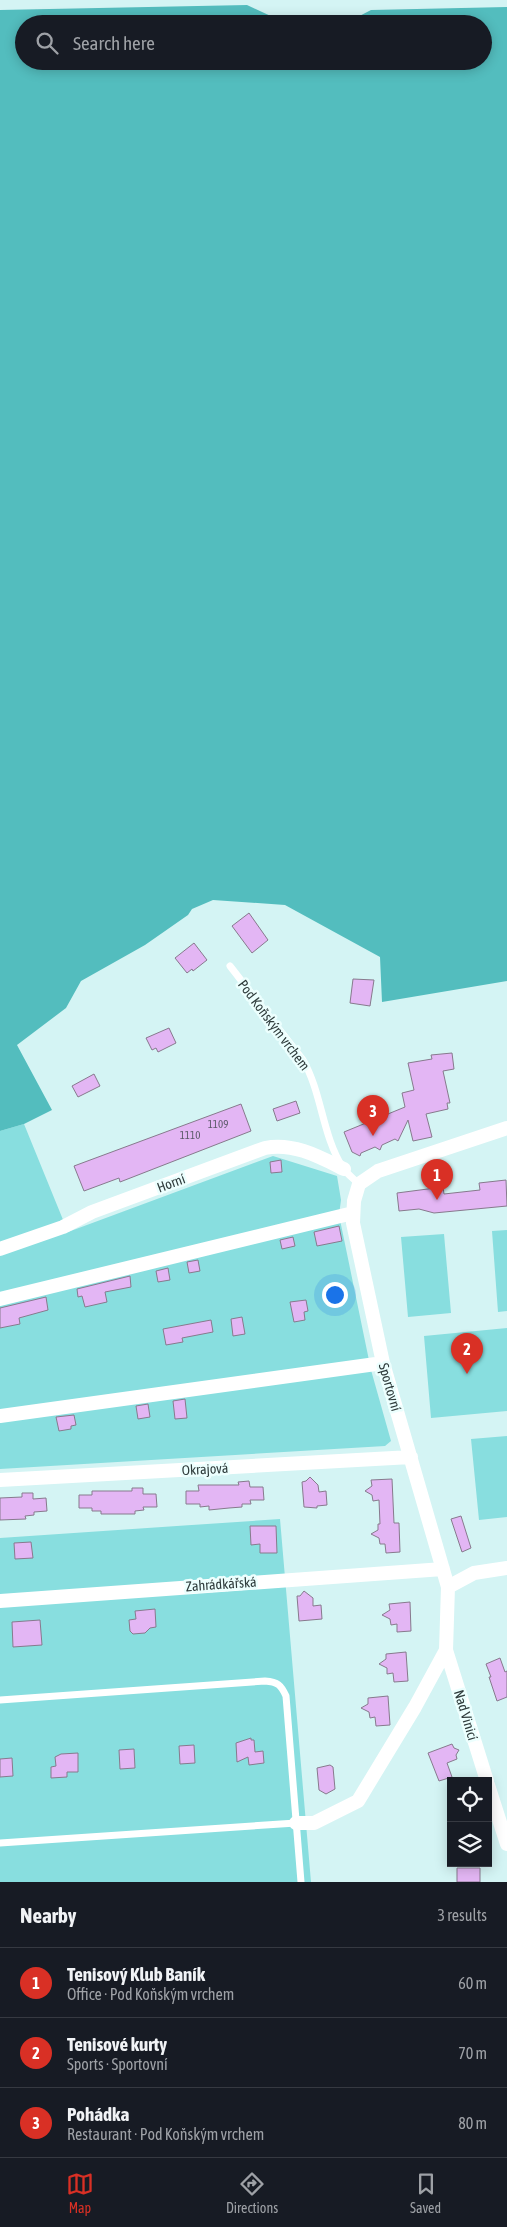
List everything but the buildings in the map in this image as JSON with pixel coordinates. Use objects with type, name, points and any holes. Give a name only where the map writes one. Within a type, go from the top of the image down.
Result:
[{"type":"street","points":[[359,1184],[378,1171],[507,1128]]},
{"type":"street","name":"Horní","points":[[0,1249],[63,1227],[92,1212],[265,1148],[275,1146],[288,1147],[344,1169]]},
{"type":"street","name":"Sportovní","points":[[296,1823],[314,1823],[358,1801],[415,1707],[446,1650],[448,1588],[383,1363],[352,1213],[355,1193],[359,1184]]},
{"type":"street","points":[[0,1299],[352,1213]]},
{"type":"street","points":[[0,1416],[383,1363]]},
{"type":"street","name":"Okrajová","points":[[0,1480],[411,1457]]},
{"type":"street","points":[[448,1588],[474,1573],[507,1568]]},
{"type":"street","name":"Zahrádkářská","points":[[0,1601],[443,1569]]},
{"type":"street","name":"Nad Vinicí","points":[[446,1650],[486,1777]]},
{"type":"street","points":[[492,1797],[507,1844]]},
{"type":"lane","name":"Pod Koňským vrchem","points":[[230,966],[303,1060],[312,1076],[331,1138],[344,1169],[359,1184]]},
{"type":"lane","points":[[0,1700],[275,1682],[281,1685],[286,1696],[302,1882]]},
{"type":"lane","points":[[0,1843],[296,1823]]},
{"type":"shaded area","points":[[247,5],[269,15],[15,15],[15,70],[492,70],[492,15],[361,15],[371,10],[507,7],[507,981],[382,1002],[380,957],[285,905],[213,900],[192,909],[188,915],[145,945],[81,981],[66,1008],[17,1045],[52,1110],[24,1124],[0,1131],[0,10]]},
{"type":"shaded area","points":[[24,1124],[68,1232],[273,1156],[337,1176],[341,1200],[339,1215],[371,1370],[391,1441],[385,1446],[0,1469],[0,1131]]},
{"type":"shaded area","points":[[507,1230],[507,1311],[498,1312],[492,1231]]},
{"type":"shaded area","points":[[444,1234],[451,1313],[408,1317],[401,1237]]},
{"type":"shaded area","points":[[507,1328],[507,1411],[431,1418],[424,1336]]},
{"type":"shaded area","points":[[507,1436],[507,1517],[479,1520],[471,1439]]},
{"type":"shaded area","points":[[280,1519],[311,1882],[0,1882],[0,1538]]},
{"type":"place","name":"Pohádka","points":[[373,1136]]},
{"type":"place","name":"Tenisový Klub Baník","points":[[437,1200]]},
{"type":"place","name":"Tenisové kurty","points":[[467,1374]]}]
